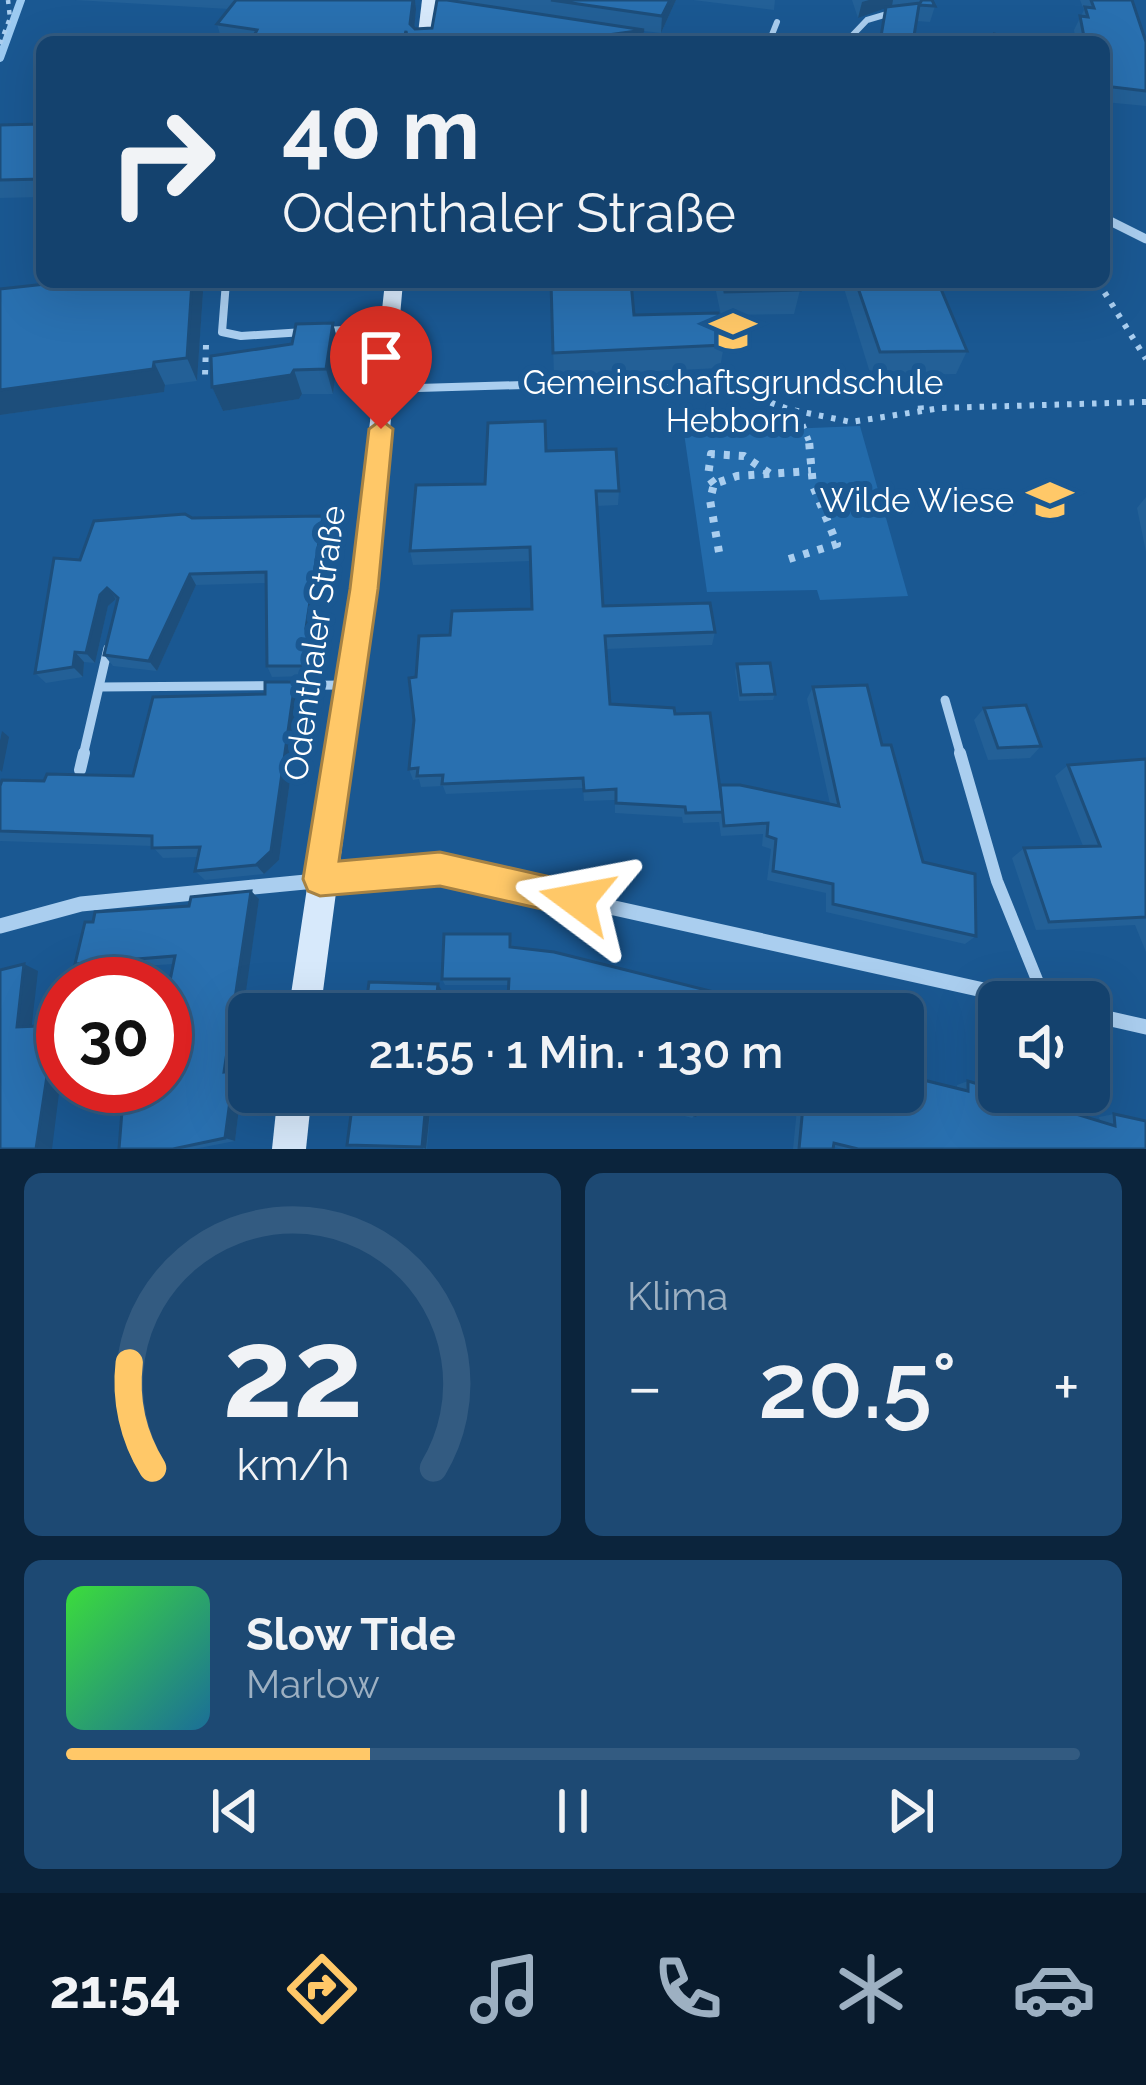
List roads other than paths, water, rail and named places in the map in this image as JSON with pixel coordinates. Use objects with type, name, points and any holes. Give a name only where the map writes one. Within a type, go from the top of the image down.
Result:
[{"type":"main road","points":[[425,36],[428,2]]},
{"type":"main road","name":"Odenthaler Straße","points":[[306,993],[364,589],[393,288]]},
{"type":"main road","points":[[289,1149],[293,1113]]},
{"type":"street","points":[[621,35],[627,36]]},
{"type":"street","points":[[1110,221],[1146,239]]},
{"type":"street","points":[[0,926],[82,904],[440,869],[978,988]]},
{"type":"street","points":[[1110,1019],[1146,1027]]},
{"type":"lane","points":[[852,36],[867,20],[900,12]]},
{"type":"lane","points":[[772,36],[777,22]]},
{"type":"lane","points":[[226,288],[222,332],[241,336],[389,327]]},
{"type":"lane","points":[[385,389],[691,380]]},
{"type":"lane","points":[[80,770],[113,627]]},
{"type":"lane","points":[[100,686],[348,685]]},
{"type":"lane","points":[[944,700],[1034,981]]},
{"type":"waterway","points":[[0,58],[21,0]]},
{"type":"place","name":"Gemeinschaftsgrundschule Hebborn","points":[[733,331]]},
{"type":"place","name":"Wilde Wiese","points":[[1050,500]]}]
